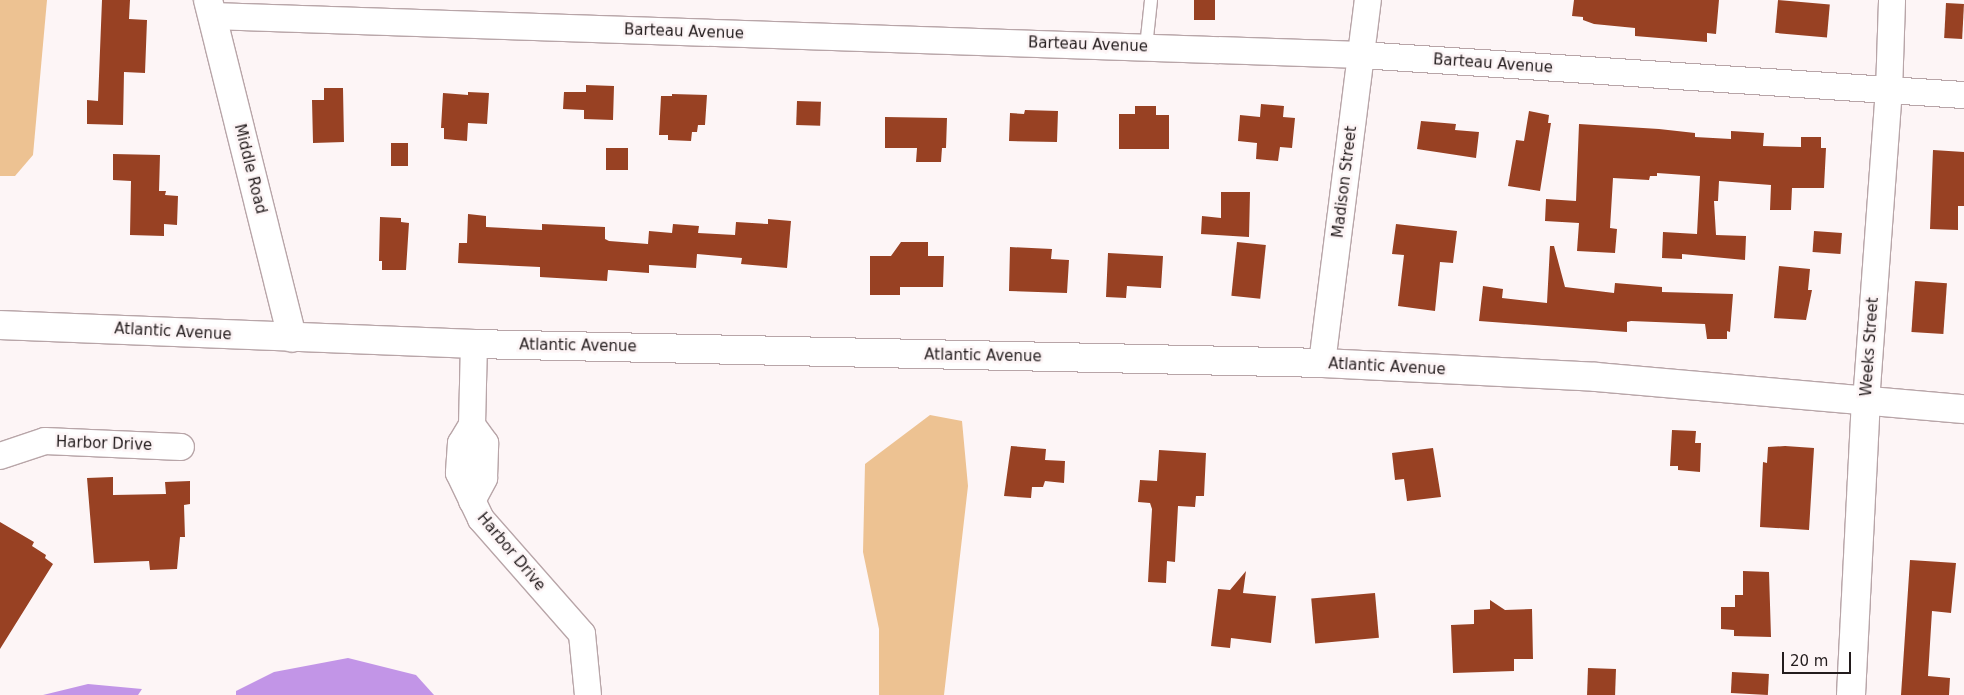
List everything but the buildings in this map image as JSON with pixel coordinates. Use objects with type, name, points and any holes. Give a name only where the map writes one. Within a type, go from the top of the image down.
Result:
[{"type":"main road","name":"Middle Road","points":[[210,8],[292,338]]},
{"type":"main road","name":"Atlantic Avenue","points":[[0,325],[474,344],[1322,363],[1596,377],[1866,402],[1964,409]]},
{"type":"main road","name":"Weeks Street","points":[[1851,695],[1866,402]]},
{"type":"street","name":"Madison Street","points":[[1322,363],[1368,0]]},
{"type":"street","name":"Weeks Street","points":[[1866,402],[1889,92],[1892,0]]},
{"type":"street","name":"Barteau Avenue","points":[[210,8],[1146,48],[1361,55],[1889,92],[1964,95]]},
{"type":"street","name":"Harbor Drive","points":[[474,344],[472,426],[461,443],[459,473],[481,520],[582,634],[588,695]]},
{"type":"street","name":"Harbor Drive","points":[[0,456],[45,441],[181,447]]},
{"type":"lane","points":[[1146,48],[1151,0]]},
{"type":"shaded area","points":[[0,0],[47,0],[33,155],[15,176],[0,176]]},
{"type":"shaded area","points":[[930,415],[962,421],[968,486],[944,695],[879,695],[879,629],[863,552],[865,464]]},
{"type":"shaded area","points":[[348,658],[416,675],[434,695],[236,695],[236,691],[274,672]]},
{"type":"shaded area","points":[[88,684],[142,689],[138,695],[43,695]]}]
